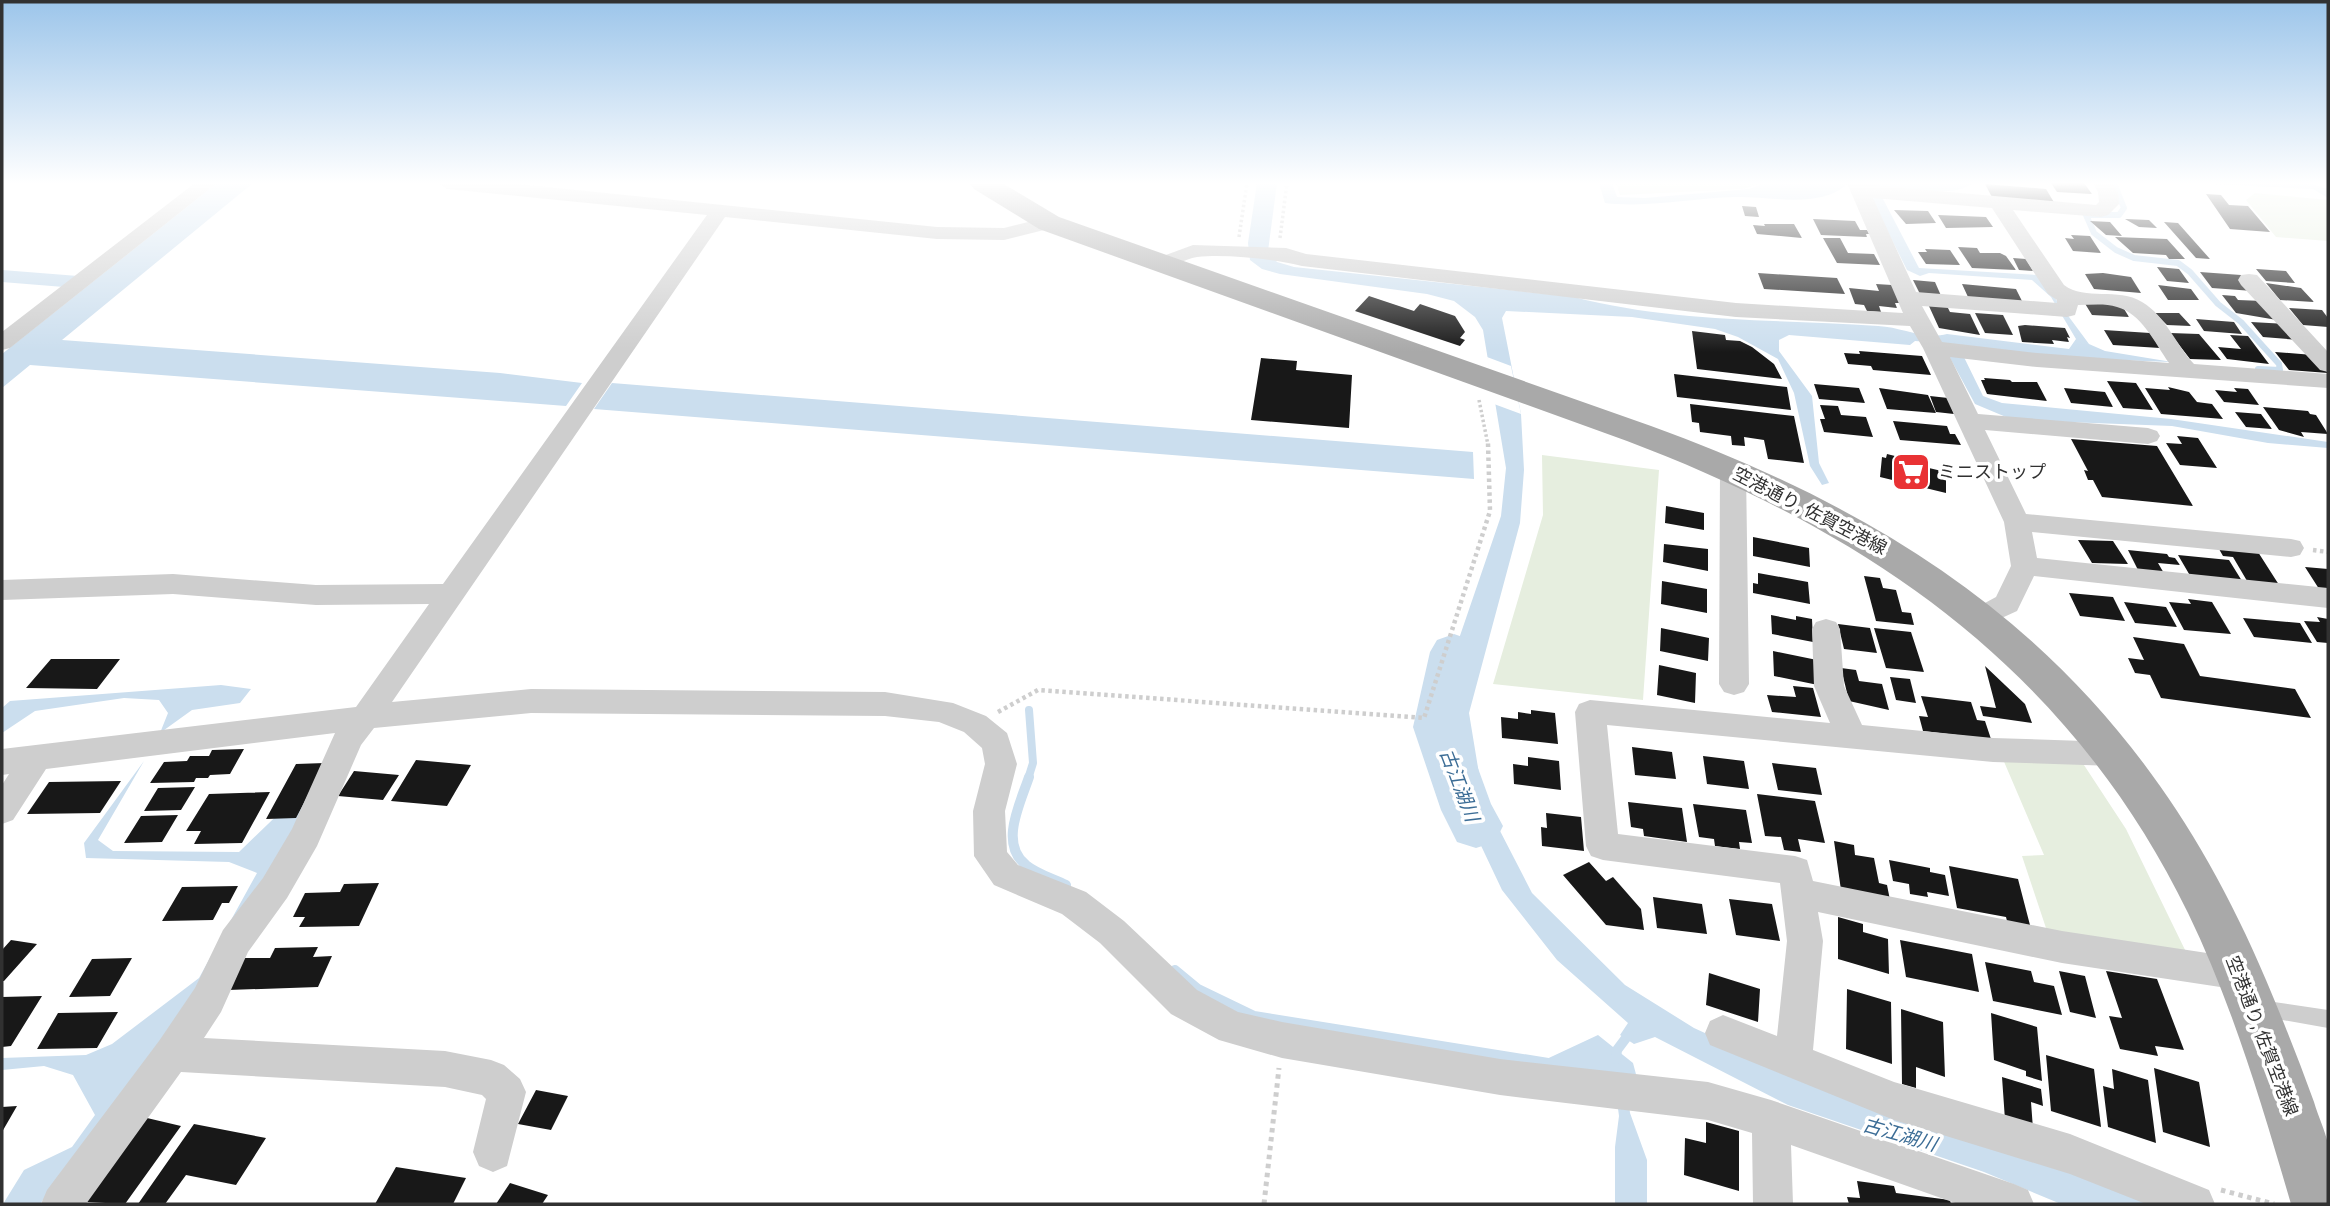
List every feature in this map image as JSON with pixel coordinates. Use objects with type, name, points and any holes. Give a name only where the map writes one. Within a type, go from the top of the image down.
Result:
[{"type":"main road","name":"空港通り, 佐賀空港線","points":[[1098,239],[1733,470],[1853,530],[1917,569],[1982,617],[2025,655],[2114,754],[2161,820],[2246,991],[2301,1141],[2319,1204]]},
{"type":"street","points":[[2,343],[136,239]]},
{"type":"street","points":[[61,1204],[172,1054],[208,1000],[235,941],[275,888],[305,836],[348,738],[364,719],[700,239]]},
{"type":"street","points":[[1885,239],[1907,298],[1936,341],[1969,421],[2017,522],[2025,566],[2007,604],[1982,617]]},
{"type":"street","points":[[2023,239],[2056,289],[2063,306]]},
{"type":"street","points":[[1162,262],[1193,251],[1286,254],[1303,260],[1736,310],[1936,341],[2328,381]]},
{"type":"street","points":[[2249,281],[2328,365]]},
{"type":"street","points":[[1907,298],[2063,306],[2115,298],[2131,302],[2147,315],[2184,366]]},
{"type":"street","points":[[1969,421],[2148,436]]},
{"type":"street","points":[[1733,470],[1734,684]]},
{"type":"street","points":[[2017,522],[2291,548]]},
{"type":"street","points":[[2025,566],[2328,598]]},
{"type":"street","points":[[2,590],[173,584],[316,595],[452,594]]},
{"type":"street","points":[[1826,629],[1829,686],[1852,737]]},
{"type":"street","points":[[2,762],[531,701],[885,704],[942,711],[975,724],[996,742],[1001,764],[989,811],[991,856],[1006,875],[1074,904],[1112,932],[1184,1002],[1232,1028],[1282,1040],[1500,1076],[1708,1101],[1771,1119],[1977,1197],[2014,1204]]},
{"type":"street","points":[[1793,1059],[1805,941],[1795,870],[1603,846],[1590,712],[1993,750],[2114,754]]},
{"type":"street","points":[[2,811],[36,759]]},
{"type":"street","points":[[1798,893],[2062,947],[2246,991]]},
{"type":"street","points":[[1723,1032],[1894,1101],[2070,1154],[2194,1204]]},
{"type":"street","points":[[172,1054],[445,1069],[491,1078],[507,1093],[493,1152]]},
{"type":"street","points":[[1771,1119],[1773,1204]]},
{"type":"lane","points":[[2246,991],[2328,1019]]},
{"type":"path","points":[[1236,252],[1238,239]]},
{"type":"path","points":[[1280,239],[1286,254]]},
{"type":"path","points":[[975,724],[1038,690],[1424,718],[1490,512],[1488,434],[1477,392],[1480,378]]},
{"type":"path","points":[[1264,1204],[1282,1040]]},
{"type":"path","points":[[2255,1199],[2274,1204]]},
{"type":"green space","points":[[1542,455],[1659,470],[1643,700],[1493,684],[1543,515]]},
{"type":"green space","points":[[2002,757],[2082,762],[2126,829],[2188,956],[2047,931],[2022,856],[2044,855]]},
{"type":"water","points":[[146,239],[185,239],[62,340],[500,373],[582,383],[566,406],[30,365],[2,388],[2,354]]},
{"type":"water","points":[[1249,239],[1270,239],[1268,251],[1277,262],[1294,267],[1574,297],[1649,312],[1725,319],[1878,326],[1929,335],[1947,334],[2069,349],[2076,339],[2051,297],[2032,280],[1929,273],[1920,276],[1907,270],[1892,239],[1904,239],[1919,268],[2038,275],[2089,344],[2105,351],[2172,362],[2089,359],[1959,347],[1983,396],[2002,403],[2171,419],[2328,442],[2328,448],[2268,443],[2172,426],[2006,417],[1975,404],[1942,343],[1915,341],[1910,345],[1789,335],[1779,340],[1779,351],[1812,396],[1819,463],[1829,483],[1822,485],[1810,466],[1794,393],[1778,359],[1738,337],[1715,329],[1632,317],[1506,311],[1502,318],[1521,414],[1524,470],[1520,523],[1469,713],[1483,798],[1532,893],[1625,985],[1694,1028],[1853,1101],[2023,1151],[2149,1204],[2061,1204],[1984,1172],[1788,1105],[1655,1037],[1634,1044],[1620,1035],[1628,1023],[1557,960],[1502,890],[1458,797],[1439,697],[1501,516],[1506,468],[1483,330],[1475,317],[1454,301],[1427,294],[1280,274],[1262,269],[1250,260]]},
{"type":"water","points":[[2,270],[78,276],[64,287],[2,282]]},
{"type":"water","points":[[612,383],[1473,452],[1474,479],[594,409]]},
{"type":"water","points":[[221,685],[251,689],[240,703],[192,710],[160,733],[168,713],[159,700],[124,698],[35,711],[2,733],[2,708],[10,701]]},
{"type":"water","points":[[144,761],[98,840],[113,851],[239,852],[323,771],[272,878],[195,999],[40,1204],[3,1204],[24,1170],[72,1147],[95,1115],[73,1075],[44,1066],[2,1070],[2,1058],[86,1055],[112,1044],[199,978],[257,873],[229,862],[86,858],[84,843]]},
{"type":"water","points":[[1598,1035],[1633,1063],[1637,1078],[1626,1081],[1630,1113],[1647,1160],[1647,1204],[1615,1204],[1615,1147],[1619,1116],[1614,1078],[1538,1063]]},
{"type":"pier","points":[[1487,357],[1511,366],[1521,414],[1494,404]]},
{"type":"building","points":[[1824,239],[1841,239],[1848,253],[1874,254],[1880,265],[1837,263]]},
{"type":"building","points":[[2066,239],[2092,239],[2101,253],[2073,251]]},
{"type":"building","points":[[2118,239],[2167,239],[2185,259],[2169,259],[2166,255],[2133,253]]},
{"type":"building","points":[[2179,239],[2192,239],[2210,259],[2196,258]]},
{"type":"building","points":[[1958,247],[1977,248],[1980,253],[2000,253],[2006,256],[2016,270],[1972,268]]},
{"type":"building","points":[[1925,249],[1950,250],[1960,265],[1926,264],[1918,252],[1927,252]]},
{"type":"building","points":[[2013,258],[2026,259],[2033,271],[2019,270]]},
{"type":"building","points":[[2157,267],[2179,269],[2189,283],[2167,281]]},
{"type":"building","points":[[2256,269],[2286,271],[2295,283],[2266,281]]},
{"type":"building","points":[[2200,272],[2241,275],[2253,291],[2212,288]]},
{"type":"building","points":[[1758,273],[1837,278],[1845,294],[1764,289]]},
{"type":"building","points":[[2103,273],[2131,277],[2141,293],[2094,289],[2085,274]]},
{"type":"building","points":[[1913,280],[1935,282],[1942,298],[1921,296]]},
{"type":"building","points":[[2266,283],[2301,288],[2314,302],[2280,300]]},
{"type":"building","points":[[1876,284],[1892,285],[1901,303],[1895,303],[1897,308],[1879,306],[1881,312],[1867,311],[1864,305],[1855,304],[1849,288],[1879,291]]},
{"type":"building","points":[[1962,284],[2016,289],[2023,303],[1968,297]]},
{"type":"building","points":[[2158,285],[2191,289],[2199,300],[2168,300]]},
{"type":"building","points":[[2222,295],[2235,296],[2238,300],[2263,301],[2277,320],[2236,313]]},
{"type":"building","points":[[1369,296],[1414,311],[1420,304],[1455,316],[1465,332],[1460,338],[1465,340],[1460,346],[1355,311]]},
{"type":"building","points":[[2084,302],[2121,304],[2129,317],[2092,315]]},
{"type":"building","points":[[1928,304],[1947,306],[1950,312],[1970,314],[1980,335],[1939,328]]},
{"type":"building","points":[[2289,308],[2322,310],[2328,318],[2328,327],[2303,325]]},
{"type":"building","points":[[1975,313],[2003,315],[2013,335],[1985,333]]},
{"type":"building","points":[[2155,313],[2179,313],[2191,326],[2167,325]]},
{"type":"building","points":[[2196,319],[2234,322],[2242,334],[2204,331]]},
{"type":"building","points":[[2251,322],[2287,324],[2299,340],[2263,337]]},
{"type":"building","points":[[2018,326],[2065,328],[2069,342],[2022,342]]},
{"type":"building","points":[[2104,330],[2150,333],[2160,348],[2113,345]]},
{"type":"building","points":[[1692,331],[1725,335],[1726,340],[1740,341],[1752,347],[1774,364],[1782,379],[1697,369]]},
{"type":"building","points":[[2170,333],[2199,334],[2221,360],[2190,359]]},
{"type":"building","points":[[2230,335],[2248,336],[2269,364],[2227,359],[2218,347],[2241,349]]},
{"type":"building","points":[[1859,351],[1922,356],[1931,375],[1873,370],[1871,366],[1848,364],[1844,353],[1860,354]]},
{"type":"building","points":[[2275,352],[2313,355],[2328,373],[2289,370]]},
{"type":"building","points":[[1261,358],[1297,361],[1296,370],[1352,375],[1349,428],[1251,420]]},
{"type":"building","points":[[1674,374],[1787,387],[1791,410],[1677,397]]},
{"type":"building","points":[[1984,378],[2037,382],[2047,401],[1987,394],[1981,380],[1985,380]]},
{"type":"building","points":[[2107,381],[2136,383],[2153,410],[2123,408]]},
{"type":"building","points":[[1814,384],[1859,388],[1865,403],[1819,399]]},
{"type":"building","points":[[2168,387],[2189,392],[2197,402],[2212,404],[2223,419],[2161,414],[2145,388],[2170,390]]},
{"type":"building","points":[[1879,388],[1928,395],[1936,413],[1887,409]]},
{"type":"building","points":[[2064,388],[2105,392],[2113,407],[2071,403]]},
{"type":"building","points":[[2234,388],[2248,389],[2259,405],[2224,402],[2215,390],[2237,392]]},
{"type":"building","points":[[1930,396],[1948,398],[1954,414],[1936,412]]},
{"type":"building","points":[[1690,404],[1794,416],[1804,463],[1768,459],[1764,440],[1744,437],[1745,446],[1732,445],[1731,436],[1700,432],[1699,423],[1692,422]]},
{"type":"building","points":[[1820,405],[1838,406],[1841,415],[1866,417],[1873,437],[1824,432],[1820,419],[1825,419]]},
{"type":"building","points":[[2263,407],[2308,411],[2316,415],[2328,434],[2301,432],[2304,437],[2279,430]]},
{"type":"building","points":[[2235,412],[2261,414],[2272,429],[2246,427]]},
{"type":"building","points":[[1893,421],[1947,426],[1950,434],[1955,434],[1961,445],[1900,440]]},
{"type":"building","points":[[2177,436],[2198,438],[2217,468],[2180,465],[2166,443],[2182,444]]},
{"type":"building","points":[[2071,439],[2157,446],[2193,506],[2102,497],[2093,480],[2088,480],[2084,470],[2088,471]]},
{"type":"building","points":[[1887,454],[1899,457],[1899,461],[1946,472],[1946,493],[1880,477],[1882,457],[1886,458]]},
{"type":"building","points":[[1666,506],[1704,513],[1704,530],[1665,523]]},
{"type":"building","points":[[1753,537],[1809,548],[1810,567],[1753,556]]},
{"type":"building","points":[[2078,540],[2113,541],[2128,564],[2092,563]]},
{"type":"building","points":[[1664,544],[1708,549],[1708,571],[1663,562]]},
{"type":"building","points":[[2219,549],[2258,552],[2281,588],[2250,586],[2233,557],[2223,556]]},
{"type":"building","points":[[2128,550],[2167,554],[2175,558],[2180,565],[2158,563],[2165,575],[2139,572]]},
{"type":"building","points":[[2178,555],[2229,560],[2242,581],[2192,579]]},
{"type":"building","points":[[2305,567],[2328,569],[2328,592],[2321,592]]},
{"type":"building","points":[[1758,573],[1808,582],[1810,604],[1753,593],[1753,583],[1758,584]]},
{"type":"building","points":[[1864,576],[1880,578],[1883,588],[1896,590],[1902,612],[1911,613],[1914,625],[1876,621]]},
{"type":"building","points":[[1662,581],[1707,589],[1707,613],[1661,604]]},
{"type":"building","points":[[2069,593],[2113,597],[2125,621],[2080,616]]},
{"type":"building","points":[[2188,599],[2212,602],[2231,634],[2184,630],[2169,602],[2191,604]]},
{"type":"building","points":[[2124,602],[2166,607],[2177,627],[2135,623]]},
{"type":"building","points":[[1771,615],[1796,620],[1796,616],[1812,619],[1813,642],[1772,634]]},
{"type":"building","points":[[2317,617],[2328,619],[2328,643],[2317,642],[2304,621],[2320,622]]},
{"type":"building","points":[[2243,618],[2300,623],[2312,643],[2254,637]]},
{"type":"building","points":[[1838,624],[1870,628],[1877,653],[1844,649]]},
{"type":"building","points":[[1661,628],[1709,638],[1708,661],[1660,651]]},
{"type":"building","points":[[1874,628],[1911,632],[1924,672],[1886,668]]},
{"type":"building","points":[[2133,637],[2184,644],[2200,676],[2295,689],[2311,718],[2161,698],[2150,675],[2135,673],[2128,658],[2144,660]]},
{"type":"building","points":[[1773,651],[1817,660],[1818,685],[1774,676]]},
{"type":"building","points":[[51,659],[120,659],[97,689],[26,688]]},
{"type":"building","points":[[1659,665],[1696,673],[1695,703],[1657,695]]},
{"type":"building","points":[[1985,666],[2025,704],[2032,723],[1983,716],[1980,706],[1996,708]]},
{"type":"building","points":[[1841,668],[1856,670],[1859,681],[1882,684],[1889,710],[1849,701]]},
{"type":"building","points":[[1890,677],[1910,679],[1916,703],[1896,700]]},
{"type":"building","points":[[1793,686],[1813,688],[1821,717],[1772,712],[1767,695],[1796,697]]},
{"type":"building","points":[[1921,696],[1971,702],[1977,720],[1985,721],[1991,739],[1923,731],[1919,716],[1928,717]]},
{"type":"building","points":[[1531,710],[1555,713],[1558,744],[1502,738],[1501,717],[1518,719],[1518,712],[1531,714]]},
{"type":"building","points":[[1632,747],[1672,752],[1676,779],[1635,775]]},
{"type":"building","points":[[244,749],[230,774],[196,778],[194,782],[150,783],[164,762],[187,761],[190,756],[209,756],[212,750]]},
{"type":"building","points":[[1703,756],[1744,761],[1749,789],[1707,784]]},
{"type":"building","points":[[1528,757],[1559,761],[1561,790],[1514,784],[1513,764],[1528,766]]},
{"type":"building","points":[[416,760],[471,765],[447,806],[391,801]]},
{"type":"building","points":[[325,763],[296,818],[266,819],[296,764]]},
{"type":"building","points":[[1772,763],[1816,768],[1822,795],[1778,790]]},
{"type":"building","points":[[354,771],[399,775],[383,800],[338,796]]},
{"type":"building","points":[[121,781],[100,813],[27,814],[49,782]]},
{"type":"building","points":[[195,787],[181,810],[144,811],[158,788]]},
{"type":"building","points":[[270,792],[242,843],[194,844],[201,831],[186,831],[209,794]]},
{"type":"building","points":[[1757,794],[1815,801],[1825,843],[1798,839],[1801,852],[1784,850],[1781,837],[1765,836]]},
{"type":"building","points":[[1628,802],[1682,808],[1687,842],[1644,836],[1643,829],[1631,827]]},
{"type":"building","points":[[1693,804],[1746,810],[1752,843],[1739,842],[1740,849],[1715,846],[1714,839],[1699,837]]},
{"type":"building","points":[[1546,813],[1581,817],[1584,851],[1542,846],[1541,827],[1547,828]]},
{"type":"building","points":[[178,815],[162,842],[124,843],[141,816]]},
{"type":"building","points":[[1834,841],[1854,845],[1855,855],[1874,858],[1879,883],[1887,885],[1890,900],[1841,890]]},
{"type":"building","points":[[1889,860],[1930,868],[1930,872],[1945,875],[1949,896],[1927,892],[1928,897],[1910,894],[1909,884],[1893,881]]},
{"type":"building","points":[[1589,862],[1606,881],[1613,877],[1641,909],[1644,930],[1606,925],[1563,875]]},
{"type":"building","points":[[1949,866],[2018,879],[2031,929],[2008,925],[2006,917],[1957,908]]},
{"type":"building","points":[[379,883],[359,926],[299,927],[305,917],[293,917],[305,893],[340,892],[344,884]]},
{"type":"building","points":[[238,886],[229,903],[222,903],[213,920],[162,921],[182,887]]},
{"type":"building","points":[[1653,897],[1702,904],[1707,934],[1657,928]]},
{"type":"building","points":[[1729,899],[1772,904],[1780,941],[1736,935]]},
{"type":"building","points":[[1838,917],[1863,924],[1863,932],[1888,939],[1889,974],[1838,959]]},
{"type":"building","points":[[11,940],[37,944],[2,981],[2,950]]},
{"type":"building","points":[[1900,940],[1972,954],[1979,992],[1906,977]]},
{"type":"building","points":[[318,947],[313,957],[332,956],[318,987],[228,990],[244,958],[270,958],[275,948]]},
{"type":"building","points":[[132,958],[110,996],[69,997],[92,959]]},
{"type":"building","points":[[1985,962],[2031,971],[2034,982],[2054,986],[2062,1015],[1993,1001]]},
{"type":"building","points":[[2059,971],[2085,976],[2096,1018],[2070,1012]]},
{"type":"building","points":[[2106,971],[2157,979],[2184,1050],[2155,1046],[2158,1056],[2120,1049],[2109,1016],[2122,1018]]},
{"type":"building","points":[[1709,973],[1760,989],[1758,1022],[1706,1005]]},
{"type":"building","points":[[1847,989],[1891,1002],[1892,1064],[1846,1049]]},
{"type":"building","points":[[42,996],[11,1046],[2,1047],[2,997]]},
{"type":"building","points":[[1901,1009],[1943,1022],[1945,1077],[1916,1067],[1916,1088],[1902,1084]]},
{"type":"building","points":[[118,1012],[97,1048],[37,1049],[58,1013]]},
{"type":"building","points":[[1991,1013],[2037,1027],[2042,1081],[2026,1076],[2026,1071],[1994,1060]]},
{"type":"building","points":[[2046,1055],[2094,1069],[2101,1127],[2051,1111]]},
{"type":"building","points":[[2154,1068],[2199,1082],[2210,1147],[2163,1132]]},
{"type":"building","points":[[2112,1069],[2148,1080],[2156,1143],[2108,1127],[2103,1086],[2114,1089]]},
{"type":"building","points":[[2002,1077],[2041,1089],[2043,1106],[2031,1102],[2033,1129],[2005,1120]]},
{"type":"building","points":[[536,1090],[568,1096],[551,1130],[518,1124]]},
{"type":"building","points":[[17,1106],[2,1132],[2,1107]]},
{"type":"building","points":[[147,1118],[181,1126],[125,1204],[86,1202]]},
{"type":"building","points":[[1706,1122],[1739,1131],[1739,1191],[1684,1175],[1685,1138],[1706,1143]]},
{"type":"building","points":[[194,1124],[266,1138],[236,1185],[186,1175],[165,1204],[138,1204]]},
{"type":"building","points":[[396,1167],[466,1178],[453,1204],[375,1204]]},
{"type":"building","points":[[1857,1181],[1894,1186],[1896,1193],[1950,1200],[1951,1204],[1849,1204],[1847,1197],[1860,1198]]},
{"type":"building","points":[[510,1183],[548,1195],[542,1204],[496,1204]]},
{"type":"waterway","points":[[2102,239],[2116,250],[2134,258],[2178,263],[2190,272],[2218,304],[2241,322],[2279,364],[2280,370],[2258,369]]},
{"type":"waterway","name":"古江湖川","points":[[1454,652],[1438,727],[1467,810],[1476,826]]},
{"type":"waterway","points":[[1028,779],[1033,763],[1029,710]]},
{"type":"waterway","points":[[1029,777],[1014,823],[1014,846],[1026,865],[1066,885]]},
{"type":"waterway","points":[[1175,970],[1198,989],[1254,1016],[1548,1063]]},
{"type":"waterway","points":[[1616,1059],[1617,1050],[1629,1034]]},
{"type":"place","name":"ミニストップ","points":[[1911,472]]}]
